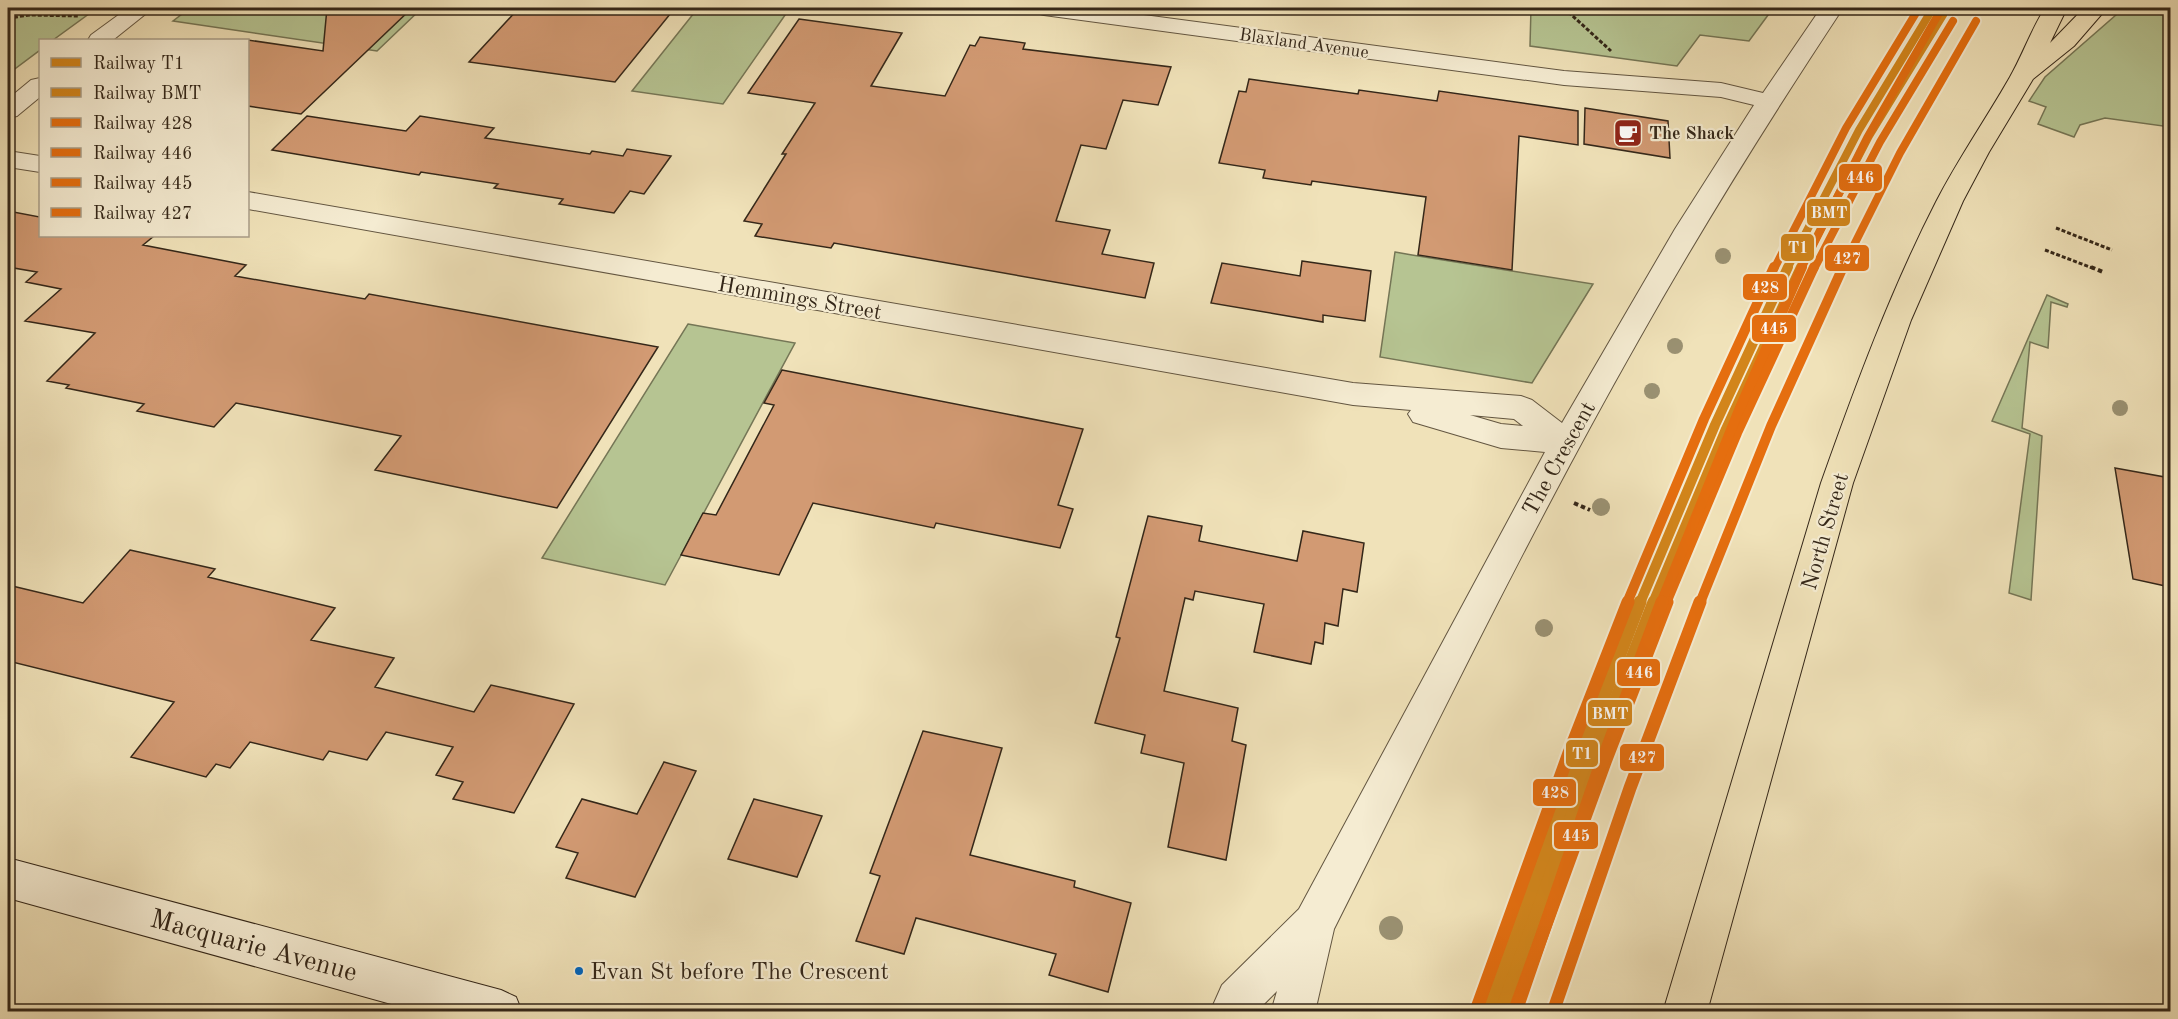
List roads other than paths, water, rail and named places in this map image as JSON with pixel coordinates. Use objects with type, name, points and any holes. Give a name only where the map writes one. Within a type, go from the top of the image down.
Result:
[{"type":"highway","name":"North Street","points":[[1685,1011],[1837,483],[1860,414],[1936,232],[1970,165],[2023,75],[2041,29],[2056,8]]},
{"type":"highway","name":"North Street","points":[[2023,75],[2066,41],[2096,8]]},
{"type":"street","points":[[100,39],[142,8]]},
{"type":"street","name":"Blaxland Avenue","points":[[1044,8],[1564,78],[1762,109]]},
{"type":"street","name":"The Crescent","points":[[1293,1011],[1314,924],[1565,442],[1762,109],[1832,8]]},
{"type":"street","points":[[8,111],[39,86]]},
{"type":"street","points":[[8,159],[39,164]]},
{"type":"street","name":"Hemmings Street","points":[[249,201],[1353,394],[1501,436],[1565,442]]},
{"type":"street","name":"Macquarie Avenue","points":[[8,878],[501,1011]]},
{"type":"street","name":"The Crescent","points":[[1231,1011],[1237,1000],[1314,924]]},
{"type":"rail line","name":"428","points":[[1477,1008],[1601,669],[1704,419],[1802,211],[1846,128],[1919,8]]},
{"type":"rail line","name":"T1","points":[[1488,1012],[1612,674],[1715,425],[1814,214],[1882,89],[1933,8]]},
{"type":"rail line","name":"445","points":[[1517,1008],[1617,721],[1682,550],[1768,341],[1832,205],[1867,138],[1942,8]]},
{"type":"rail line","name":"BMT","points":[[1501,1012],[1624,677],[1726,429],[1783,305],[1869,136],[1943,15]]},
{"type":"rail line","name":"446","points":[[1514,1012],[1636,679],[1737,433],[1794,309],[1857,183],[1903,101],[1953,21]]},
{"type":"rail line","name":"427","points":[[1553,1012],[1651,733],[1771,426],[1866,220],[1937,86],[1976,21]]},
{"type":"place","name":"The Shack","points":[[1628,133]]},
{"type":"place","name":"Evan St before The Crescent","points":[[579,971]]}]
